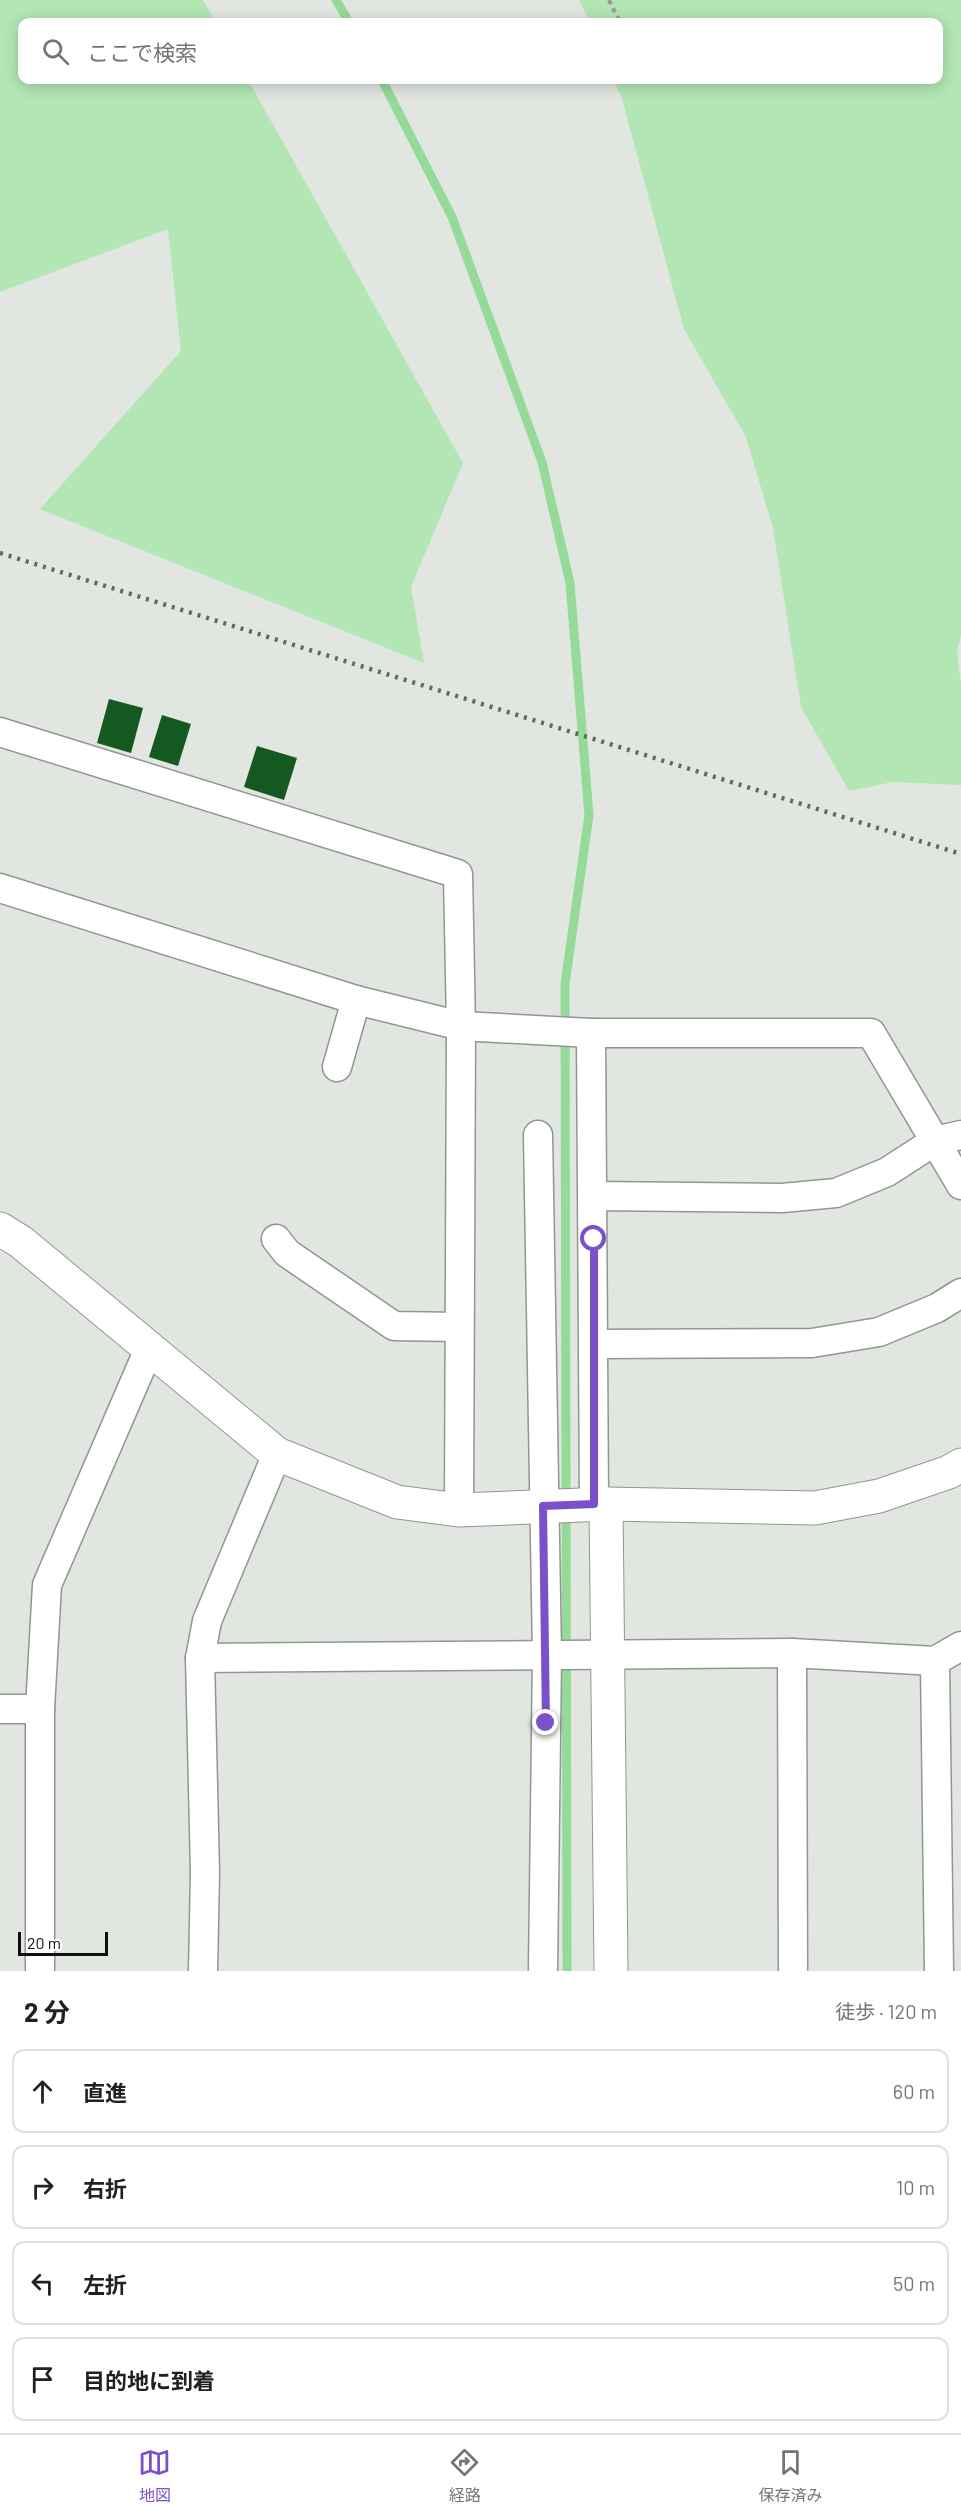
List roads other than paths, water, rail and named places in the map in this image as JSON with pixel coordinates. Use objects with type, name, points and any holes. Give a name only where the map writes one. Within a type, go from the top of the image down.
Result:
[{"type":"street","points":[[0,732],[458,874],[461,1026],[459,1510]]},
{"type":"street","points":[[0,888],[356,1000],[461,1026],[591,1032],[871,1033],[948,1138],[961,1185]]},
{"type":"street","points":[[337,1067],[356,1000]]},
{"type":"street","points":[[591,1032],[594,1504],[608,1655],[611,1971]]},
{"type":"street","points":[[538,1136],[546,1655],[543,1971]]},
{"type":"street","points":[[593,1196],[782,1197],[836,1193],[887,1172],[948,1138]]},
{"type":"street","points":[[0,1229],[21,1242],[277,1454],[397,1502],[459,1510],[594,1504],[814,1508],[879,1496],[949,1472],[961,1465]]},
{"type":"street","points":[[276,1239],[287,1252],[394,1326],[459,1327]]},
{"type":"street","points":[[594,1344],[812,1343],[879,1332],[937,1308],[961,1293]]},
{"type":"street","points":[[40,1971],[40,1709],[47,1586],[149,1349]]},
{"type":"street","points":[[203,1971],[205,1872],[200,1658],[207,1621],[277,1454]]},
{"type":"street","points":[[200,1658],[792,1653],[935,1661],[961,1646]]},
{"type":"street","points":[[792,1653],[793,1971]]},
{"type":"street","points":[[935,1661],[939,1971]]},
{"type":"street","points":[[0,1709],[40,1709]]},
{"type":"waterway","points":[[336,0],[347,18]]},
{"type":"waterway","points":[[384,84],[452,217],[542,462],[570,583],[589,815],[565,984],[567,1971]]},
{"type":"railway","points":[[0,553],[961,854]]}]
